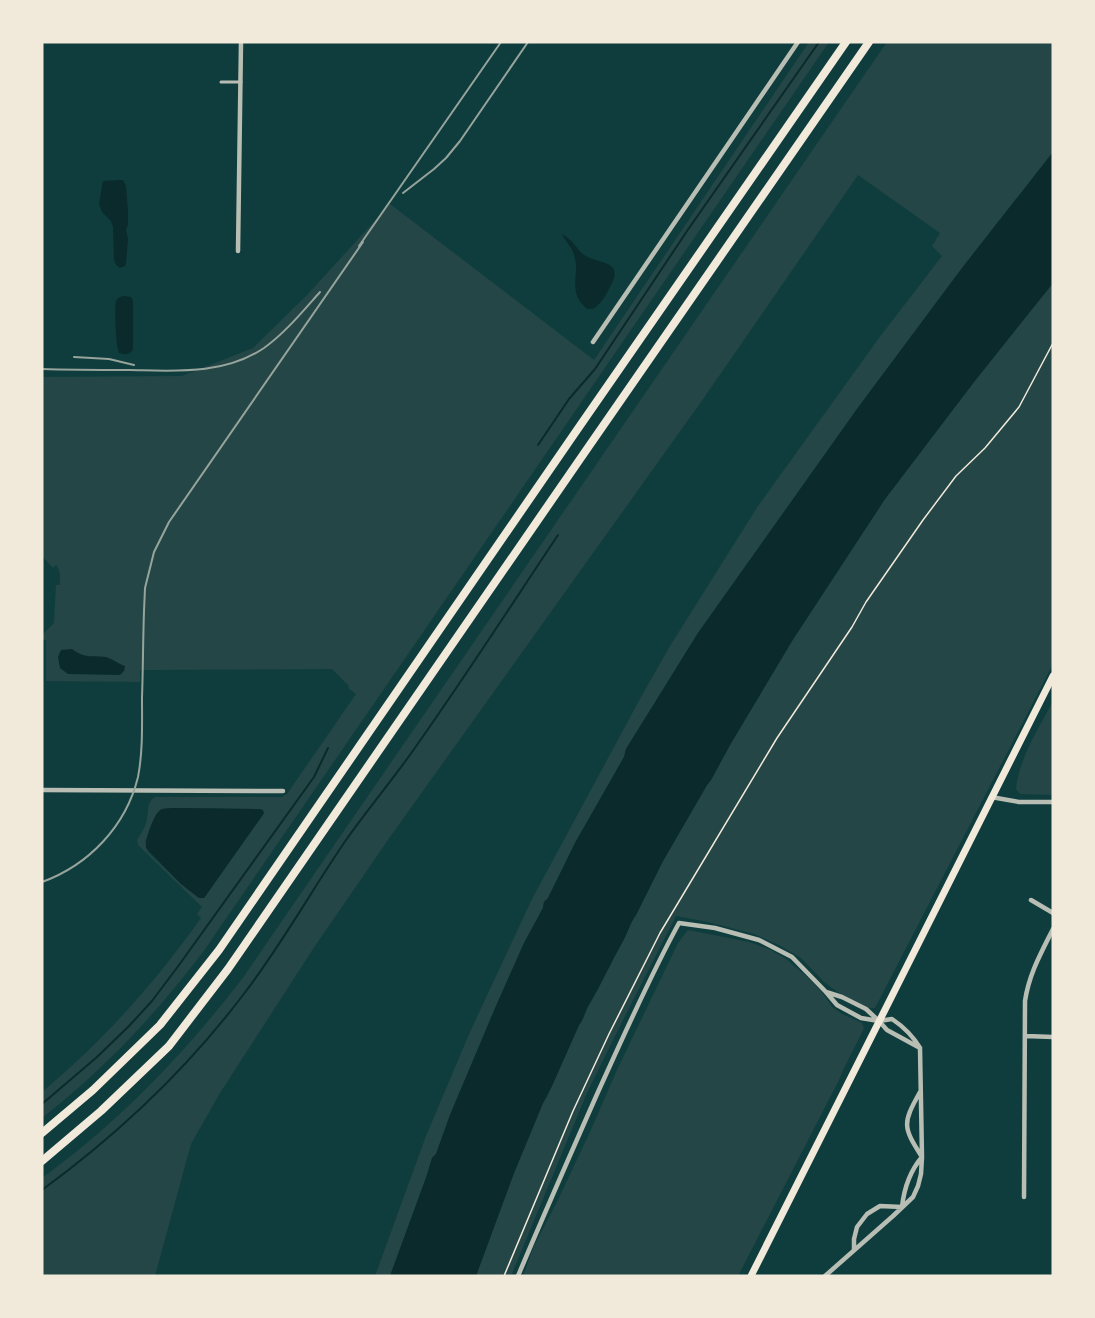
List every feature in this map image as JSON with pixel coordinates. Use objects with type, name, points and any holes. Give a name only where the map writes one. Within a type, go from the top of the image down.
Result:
[{"type":"highway","points":[[42,1133],[93,1090],[160,1025],[219,950],[846,42]]},
{"type":"highway","points":[[42,1161],[101,1111],[169,1046],[228,969],[869,42]]},
{"type":"main road","points":[[751,1276],[1053,676]]},
{"type":"street","points":[[238,251],[241,42]]},
{"type":"street","points":[[593,342],[798,42]]},
{"type":"street","points":[[221,82],[241,82]]},
{"type":"street","points":[[42,790],[283,790]]},
{"type":"street","points":[[991,797],[1005,801],[1053,802]]},
{"type":"street","points":[[1031,900],[1053,912]]},
{"type":"street","points":[[518,1276],[627,1028],[679,924],[715,928],[759,940],[792,957],[837,1005],[861,1018],[879,1021],[892,1019],[913,1037],[920,1048],[922,1157],[918,1186],[913,1197],[825,1276]]},
{"type":"street","points":[[1024,1197],[1025,1000],[1027,985],[1053,929]]},
{"type":"street","points":[[826,992],[866,1009],[886,1030],[920,1048]]},
{"type":"street","points":[[1026,1036],[1053,1036]]},
{"type":"street","points":[[921,1089],[909,1110],[906,1126],[922,1157]]},
{"type":"street","points":[[902,1207],[907,1183],[915,1165],[922,1157]]},
{"type":"street","points":[[854,1250],[856,1227],[867,1215],[880,1206],[902,1207]]},
{"type":"path","points":[[504,1276],[573,1111],[660,933],[777,738],[852,627],[866,602],[956,476],[985,448],[1019,406],[1053,343]]},
{"type":"shaded area","points":[[809,42],[829,42],[203,952],[131,1037],[90,1078],[42,1118],[42,1092],[87,1052],[128,1010],[201,918],[197,914],[202,907],[138,845],[137,840],[145,826],[152,800],[155,797],[282,797],[287,794],[356,694],[332,669],[140,670],[140,682],[46,681],[46,640],[42,640],[42,635],[54,623],[56,585],[60,585],[60,577],[56,565],[53,568],[42,556],[42,377],[182,376],[253,348],[308,294],[390,204],[594,360]],"holes":[[[163,809],[260,809],[263,815],[204,898],[199,898],[181,884],[148,852],[145,841],[157,813]]]},
{"type":"shaded area","points":[[887,42],[1053,42],[1053,152],[962,268],[857,409],[698,633],[626,749],[624,757],[575,843],[524,943],[450,1115],[436,1154],[432,1158],[390,1276],[375,1276],[426,1136],[470,1032],[532,899],[641,697],[670,646],[758,506],[879,338],[942,256],[932,246],[940,233],[858,175],[701,402],[390,837],[313,949],[220,1093],[191,1144],[155,1276],[42,1276],[42,1178],[98,1134],[149,1086],[197,1034],[242,979]]},
{"type":"shaded area","points":[[1053,152],[1053,283],[885,499],[792,641],[730,745],[663,861],[579,1025],[514,1173],[476,1276],[390,1276],[432,1158],[436,1154],[450,1115],[524,943],[575,843],[624,757],[626,749],[698,633],[857,409],[962,268]]},
{"type":"shaded area","points":[[123,180],[126,186],[128,239],[126,263],[120,268],[114,260],[113,227],[99,204],[103,181]]},
{"type":"shaded area","points":[[562,234],[583,254],[612,267],[614,278],[601,302],[593,309],[587,309],[577,296],[576,262],[572,249]]},
{"type":"shaded area","points":[[1053,283],[1053,664],[875,1008],[868,1008],[838,992],[824,982],[801,958],[779,945],[754,934],[676,916],[587,1093],[511,1276],[476,1276],[514,1173],[579,1025],[663,861],[730,745],[792,641],[885,499]]},
{"type":"shaded area","points":[[124,296],[131,297],[133,301],[133,349],[125,354],[119,353],[118,350],[115,317],[116,301]]},
{"type":"shaded area","points":[[72,649],[85,655],[109,658],[125,666],[124,671],[120,675],[68,674],[60,668],[58,657],[61,650]]},
{"type":"shaded area","points":[[1053,701],[1053,795],[1020,794],[1016,789],[1021,766]]},
{"type":"shaded area","points":[[177,808],[260,809],[264,813],[204,898],[199,898],[181,884],[146,848],[151,827],[159,811]]},
{"type":"shaded area","points":[[688,930],[749,942],[769,949],[786,959],[822,992],[832,1007],[862,1023],[864,1028],[861,1035],[738,1276],[523,1276],[534,1246],[557,1202],[617,1070],[678,943]]},
{"type":"waterway","points":[[538,445],[569,399],[595,369],[687,231],[819,42]]},
{"type":"waterway","points":[[42,1190],[97,1147],[150,1100],[199,1049],[243,995],[346,840],[437,716],[558,535]]},
{"type":"waterway","points":[[42,1104],[97,1057],[152,1001],[314,777],[328,748]]},
{"type":"railway","points":[[359,246],[501,42]]},
{"type":"railway","points":[[403,193],[446,158],[528,42]]},
{"type":"railway","points":[[42,882],[75,865],[103,842],[125,812],[132,795],[140,767],[145,588],[154,552],[169,522],[363,242]]},
{"type":"railway","points":[[42,369],[182,371],[233,363],[249,357],[272,342],[294,322],[320,292]]},
{"type":"railway","points":[[74,357],[109,359],[134,365]]}]
